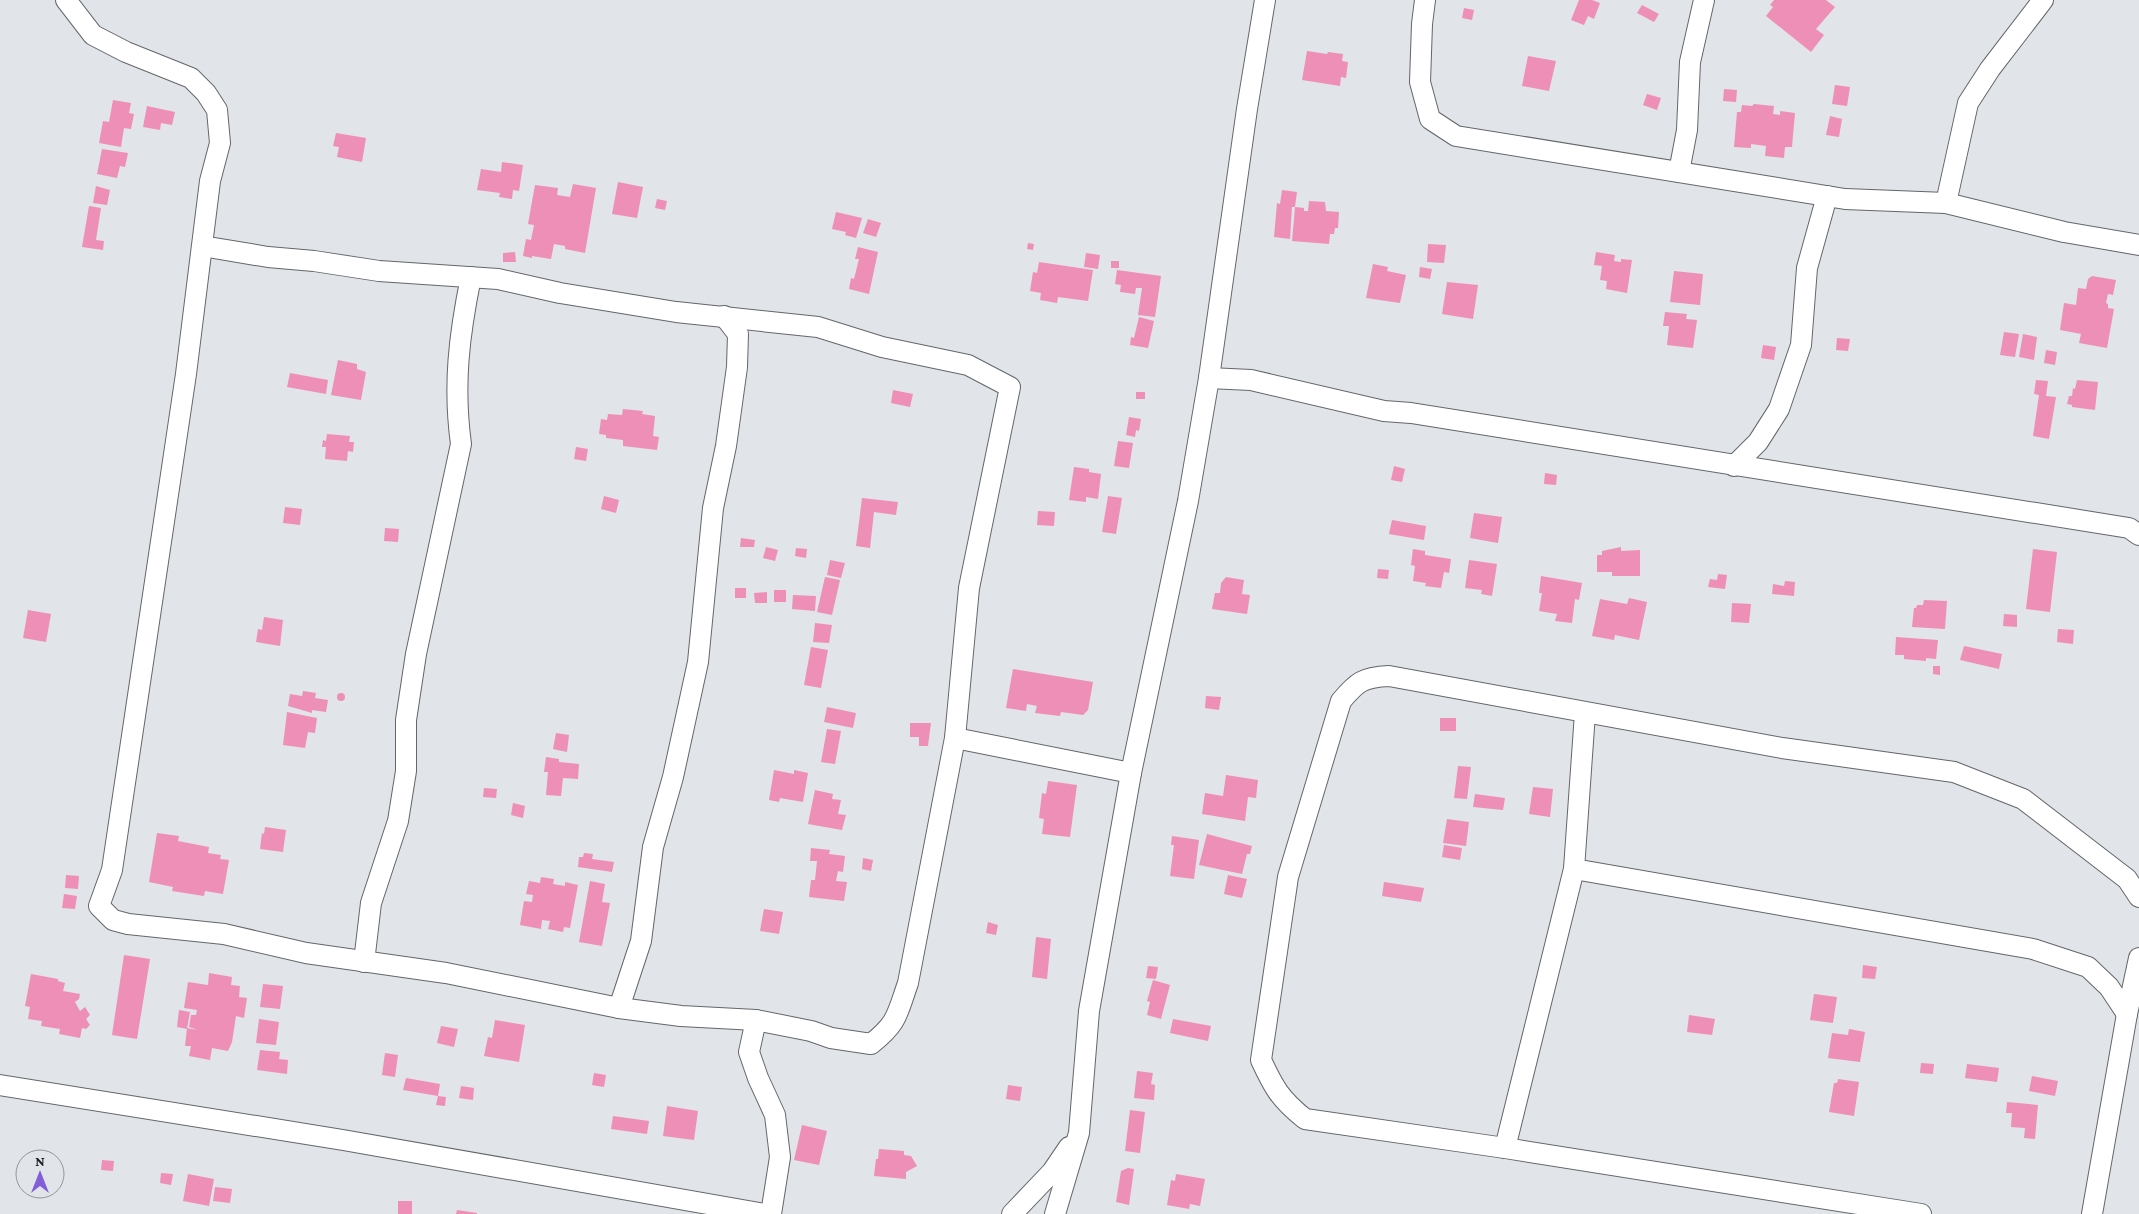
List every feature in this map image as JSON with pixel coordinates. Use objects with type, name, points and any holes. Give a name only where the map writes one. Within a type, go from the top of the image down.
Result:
[{"type":"street","points":[[66,0],[93,35],[126,52],[191,78],[206,93],[217,110],[220,143],[210,181],[186,374],[113,861],[99,906],[113,920],[128,924],[224,934],[306,953],[446,973],[619,1008],[681,1016],[756,1020],[811,1031],[831,1038],[871,1044],[889,1030],[895,1021],[908,983],[955,738],[969,588],[1010,387],[968,365],[882,347],[818,327],[676,312],[560,293],[498,279],[379,271],[314,261],[268,258],[202,246]]},
{"type":"street","points":[[1055,1214],[1079,1133],[1089,1010],[1131,773],[1188,501],[1209,378],[1247,109],[1265,0]]},
{"type":"street","points":[[1426,0],[1422,24],[1420,82],[1430,118],[1456,136],[1828,196],[1946,203],[2064,232],[2139,245]]},
{"type":"street","points":[[1680,172],[1687,130],[1690,62],[1704,0]]},
{"type":"street","points":[[1946,203],[1968,103],[1990,69],[2043,0]]},
{"type":"street","points":[[1734,466],[1758,442],[1779,409],[1801,345],[1807,268],[1828,196]]},
{"type":"street","points":[[364,962],[371,903],[398,821],[406,771],[406,720],[416,654],[460,444],[456,410],[456,380],[460,329],[471,278]]},
{"type":"street","points":[[619,1008],[641,941],[653,847],[673,777],[698,662],[712,508],[726,446],[737,367],[738,334],[724,316]]},
{"type":"street","points":[[1209,378],[1251,380],[1384,411],[1412,413],[2129,528],[2139,534]]},
{"type":"street","points":[[1921,1214],[1505,1148],[1304,1119],[1285,1103],[1274,1087],[1261,1060],[1288,877],[1341,701],[1354,686],[1366,678],[1389,676],[1782,748],[1954,772],[2023,799],[2127,879],[2139,897]]},
{"type":"street","points":[[1505,1148],[1574,869],[1585,713]]},
{"type":"street","points":[[955,738],[1131,773]]},
{"type":"street","points":[[1574,869],[2033,950],[2088,967],[2109,987],[2127,1014]]},
{"type":"street","points":[[2092,1214],[2127,1014],[2139,958]]},
{"type":"street","points":[[756,1020],[749,1052],[758,1078],[775,1115],[780,1157],[771,1214]]},
{"type":"street","points":[[0,1085],[343,1140],[765,1214]]},
{"type":"street","points":[[1012,1214],[1052,1172],[1079,1133]]},
{"type":"building","points":[[1579,0],[1592,0],[1600,3],[1594,19],[1588,16],[1584,25],[1571,20]]},
{"type":"building","points":[[1774,0],[1826,0],[1835,7],[1816,29],[1824,35],[1811,52],[1766,16],[1773,7],[1770,5]]},
{"type":"building","points":[[1642,5],[1659,14],[1654,22],[1637,13]]},
{"type":"building","points":[[1464,8],[1474,10],[1472,20],[1462,18]]},
{"type":"building","points":[[1307,51],[1343,54],[1342,61],[1348,62],[1346,78],[1341,77],[1340,86],[1302,80]]},
{"type":"building","points":[[1528,56],[1556,61],[1549,91],[1522,86]]},
{"type":"building","points":[[1835,85],[1850,87],[1847,106],[1832,104]]},
{"type":"building","points":[[1724,89],[1737,90],[1736,102],[1723,101]]},
{"type":"building","points":[[1647,94],[1661,98],[1657,110],[1643,105]]},
{"type":"building","points":[[113,100],[131,103],[129,113],[134,114],[131,129],[124,128],[121,147],[99,143],[103,121],[109,122]]},
{"type":"building","points":[[1754,104],[1774,106],[1773,114],[1780,115],[1780,111],[1795,113],[1792,147],[1785,147],[1784,158],[1765,156],[1766,146],[1751,144],[1751,148],[1734,147],[1737,112],[1741,112],[1742,105],[1752,106]]},
{"type":"building","points":[[147,106],[175,112],[172,125],[161,123],[160,130],[143,127]]},
{"type":"building","points":[[1830,116],[1842,119],[1839,137],[1826,135]]},
{"type":"building","points":[[336,133],[366,138],[362,162],[337,157],[339,147],[333,146]]},
{"type":"building","points":[[102,149],[128,153],[125,167],[120,166],[117,178],[97,174]]},
{"type":"building","points":[[502,162],[523,165],[519,191],[513,190],[512,199],[499,197],[500,193],[477,190],[481,169],[501,172]]},
{"type":"building","points":[[618,182],[643,187],[637,218],[612,214]]},
{"type":"building","points":[[573,184],[596,188],[585,253],[565,249],[565,246],[554,244],[551,259],[523,256],[526,239],[531,240],[534,225],[528,224],[535,185],[558,188],[557,195],[570,197]]},
{"type":"building","points":[[96,186],[110,190],[107,205],[93,203]]},
{"type":"building","points":[[1282,190],[1297,192],[1295,207],[1292,207],[1290,239],[1274,237],[1277,203],[1280,204]]},
{"type":"building","points":[[657,199],[667,201],[665,210],[655,208]]},
{"type":"building","points":[[1309,201],[1325,202],[1326,211],[1339,212],[1338,228],[1335,228],[1334,234],[1330,234],[1329,244],[1292,241],[1295,207],[1304,208],[1304,211],[1308,211]]},
{"type":"building","points":[[89,206],[101,208],[96,240],[104,241],[103,250],[82,247]]},
{"type":"building","points":[[836,212],[862,218],[856,238],[845,235],[846,232],[832,229]]},
{"type":"building","points":[[868,219],[881,223],[876,237],[863,233]]},
{"type":"building","points":[[1028,243],[1034,244],[1033,250],[1027,249]]},
{"type":"building","points":[[1428,244],[1446,245],[1444,263],[1427,262]]},
{"type":"building","points":[[858,247],[878,252],[869,294],[849,289],[851,278],[854,279],[859,259],[855,259]]},
{"type":"building","points":[[515,252],[516,262],[503,262],[503,253]]},
{"type":"building","points":[[1596,252],[1615,255],[1614,261],[1621,262],[1621,259],[1632,260],[1627,293],[1606,289],[1607,281],[1600,280],[1602,266],[1594,265]]},
{"type":"building","points":[[1086,253],[1100,255],[1098,269],[1084,267]]},
{"type":"building","points":[[1111,261],[1119,261],[1119,268],[1111,268]]},
{"type":"building","points":[[1039,262],[1093,270],[1088,301],[1058,297],[1057,303],[1040,300],[1041,293],[1030,291],[1033,272],[1037,273]]},
{"type":"building","points":[[1373,264],[1388,267],[1387,271],[1406,275],[1400,303],[1366,298]]},
{"type":"building","points":[[1420,267],[1432,269],[1430,279],[1419,277]]},
{"type":"building","points":[[1117,270],[1161,276],[1155,317],[1138,315],[1142,288],[1136,288],[1135,294],[1120,292],[1121,285],[1115,284]]},
{"type":"building","points":[[1674,271],[1703,274],[1700,305],[1670,302]]},
{"type":"building","points":[[2092,276],[2116,280],[2113,295],[2108,294],[2106,303],[2108,308],[2114,309],[2107,348],[2079,343],[2081,334],[2060,330],[2064,303],[2076,305],[2078,288],[2086,289],[2088,279]]},
{"type":"building","points":[[1447,282],[1478,285],[1473,319],[1442,314]]},
{"type":"building","points":[[1665,312],[1687,314],[1686,319],[1697,320],[1693,348],[1667,345],[1669,326],[1663,326]]},
{"type":"building","points":[[1139,317],[1154,321],[1148,348],[1130,345],[1131,337],[1134,338]]},
{"type":"building","points":[[2004,332],[2019,334],[2015,357],[2000,355]]},
{"type":"building","points":[[2023,334],[2037,337],[2034,360],[2019,357]]},
{"type":"building","points":[[1837,338],[1850,339],[1848,351],[1836,350]]},
{"type":"building","points":[[1763,345],[1776,347],[1774,360],[1761,358]]},
{"type":"building","points":[[2046,350],[2057,352],[2055,365],[2044,363]]},
{"type":"building","points":[[338,360],[357,364],[357,369],[366,372],[361,400],[331,395]]},
{"type":"building","points":[[290,373],[328,380],[326,394],[287,387]]},
{"type":"building","points":[[2036,380],[2048,381],[2046,396],[2056,397],[2049,439],[2033,436],[2039,395],[2034,394]]},
{"type":"building","points":[[2077,380],[2098,382],[2095,410],[2072,407],[2072,405],[2067,404],[2069,396],[2072,396],[2073,388],[2075,389]]},
{"type":"building","points":[[893,390],[913,394],[910,407],[891,403]]},
{"type":"building","points":[[1136,392],[1145,392],[1145,399],[1136,399]]},
{"type":"building","points":[[623,409],[643,411],[642,414],[655,416],[653,436],[659,437],[657,450],[623,446],[623,440],[606,438],[606,435],[599,434],[601,419],[607,420],[608,414],[622,415]]},
{"type":"building","points":[[1129,417],[1141,419],[1139,431],[1136,430],[1135,437],[1126,435]]},
{"type":"building","points":[[327,434],[350,436],[349,442],[354,442],[353,452],[348,451],[347,461],[325,459],[326,447],[322,447],[323,440],[326,441]]},
{"type":"building","points":[[1118,441],[1133,443],[1129,468],[1114,466]]},
{"type":"building","points":[[576,447],[588,449],[586,461],[574,459]]},
{"type":"building","points":[[1394,466],[1405,469],[1402,482],[1391,480]]},
{"type":"building","points":[[1074,467],[1089,469],[1089,472],[1101,474],[1098,499],[1086,497],[1086,502],[1069,500]]},
{"type":"building","points":[[1545,473],[1557,475],[1556,485],[1544,484]]},
{"type":"building","points":[[604,496],[619,500],[616,513],[601,509]]},
{"type":"building","points":[[1108,496],[1122,498],[1116,534],[1102,532]]},
{"type":"building","points":[[862,498],[898,502],[896,515],[874,512],[870,548],[856,546]]},
{"type":"building","points":[[285,507],[302,509],[300,525],[283,523]]},
{"type":"building","points":[[1038,511],[1055,512],[1054,526],[1037,525]]},
{"type":"building","points":[[1474,513],[1502,517],[1498,543],[1470,538]]},
{"type":"building","points":[[1392,520],[1426,526],[1424,540],[1389,534]]},
{"type":"building","points":[[385,528],[399,529],[398,542],[384,541]]},
{"type":"building","points":[[741,538],[755,540],[754,547],[740,547]]},
{"type":"building","points":[[766,547],[778,550],[775,561],[763,558]]},
{"type":"building","points":[[1621,547],[1621,551],[1640,550],[1640,576],[1612,576],[1612,572],[1597,572],[1597,555],[1602,555],[1602,551]]},
{"type":"building","points":[[796,548],[807,549],[806,558],[795,556]]},
{"type":"building","points":[[1413,549],[1425,551],[1425,555],[1451,559],[1449,573],[1444,572],[1441,588],[1425,586],[1426,583],[1413,581],[1415,566],[1411,565]]},
{"type":"building","points":[[2033,549],[2057,552],[2050,612],[2026,609]]},
{"type":"building","points":[[830,560],[845,563],[841,578],[827,575]]},
{"type":"building","points":[[1469,560],[1497,564],[1492,596],[1481,594],[1482,590],[1465,588]]},
{"type":"building","points":[[1378,569],[1389,570],[1388,579],[1377,578]]},
{"type":"building","points":[[1718,574],[1727,575],[1725,589],[1708,587],[1710,579],[1717,580]]},
{"type":"building","points":[[1541,576],[1582,583],[1579,600],[1575,599],[1572,623],[1555,621],[1557,614],[1539,611],[1542,593],[1539,593]]},
{"type":"building","points":[[825,577],[840,580],[832,615],[817,612]]},
{"type":"building","points":[[1226,577],[1244,580],[1242,594],[1250,595],[1247,614],[1212,609],[1215,593],[1220,593],[1221,583]]},
{"type":"building","points":[[1785,581],[1795,582],[1794,596],[1772,594],[1773,584],[1784,586]]},
{"type":"building","points":[[735,588],[746,588],[746,598],[735,598]]},
{"type":"building","points":[[774,590],[786,590],[786,602],[774,602]]},
{"type":"building","points":[[767,592],[767,603],[755,603],[754,593]]},
{"type":"building","points":[[793,595],[816,596],[815,611],[792,609]]},
{"type":"building","points":[[1629,598],[1647,602],[1639,640],[1615,635],[1614,640],[1592,636],[1600,599],[1627,604]]},
{"type":"building","points":[[1924,600],[1947,601],[1945,629],[1912,627],[1914,608],[1917,605],[1923,605]]},
{"type":"building","points":[[1732,603],[1751,604],[1749,623],[1731,622]]},
{"type":"building","points":[[28,610],[51,614],[46,642],[23,638]]},
{"type":"building","points":[[2004,614],[2017,615],[2017,627],[2003,626]]},
{"type":"building","points":[[264,617],[283,620],[280,646],[256,642],[258,629],[262,630]]},
{"type":"building","points":[[815,623],[832,625],[829,643],[813,642]]},
{"type":"building","points":[[2058,629],[2074,630],[2073,644],[2057,642]]},
{"type":"building","points":[[1896,637],[1938,640],[1936,659],[1926,658],[1926,661],[1904,659],[1904,655],[1895,655]]},
{"type":"building","points":[[1964,646],[2002,654],[1999,669],[1960,660]]},
{"type":"building","points":[[811,647],[828,650],[821,688],[804,685]]},
{"type":"building","points":[[1933,666],[1940,666],[1940,675],[1933,674]]},
{"type":"building","points":[[1013,669],[1093,682],[1088,710],[1083,715],[1061,712],[1060,716],[1035,713],[1037,706],[1027,704],[1026,711],[1006,708]]},
{"type":"building","points":[[303,691],[316,693],[315,698],[328,700],[326,712],[312,710],[312,713],[288,706],[290,694],[302,696]]},
{"type":"building","points":[[341,693],[345,697],[341,701],[337,697]]},
{"type":"building","points":[[1206,696],[1221,697],[1219,710],[1205,708]]},
{"type":"building","points":[[827,707],[856,713],[853,728],[824,722]]},
{"type":"building","points":[[287,712],[317,718],[315,733],[308,732],[305,748],[283,745]]},
{"type":"building","points":[[1440,718],[1456,718],[1456,731],[1440,731]]},
{"type":"building","points":[[910,723],[931,723],[928,746],[919,746],[919,737],[910,737]]},
{"type":"building","points":[[827,729],[841,731],[835,764],[821,762]]},
{"type":"building","points":[[556,733],[569,735],[567,752],[553,749]]},
{"type":"building","points":[[546,757],[559,759],[559,762],[579,764],[578,779],[563,778],[561,796],[546,795],[548,772],[544,772]]},
{"type":"building","points":[[1458,766],[1471,767],[1467,799],[1454,798]]},
{"type":"building","points":[[774,770],[794,774],[794,770],[808,773],[803,802],[780,798],[779,802],[769,800]]},
{"type":"building","points":[[1226,775],[1258,780],[1256,798],[1248,797],[1245,821],[1202,814],[1205,793],[1223,796]]},
{"type":"building","points":[[1048,781],[1077,785],[1070,837],[1042,834],[1044,819],[1039,818],[1042,793],[1046,794]]},
{"type":"building","points":[[1533,787],[1553,789],[1550,817],[1529,814]]},
{"type":"building","points":[[484,788],[497,789],[496,798],[483,797]]},
{"type":"building","points":[[815,790],[833,794],[832,799],[841,800],[838,814],[846,815],[842,830],[808,824]]},
{"type":"building","points":[[1475,794],[1505,798],[1503,810],[1473,807]]},
{"type":"building","points":[[513,803],[525,806],[523,818],[511,815]]},
{"type":"building","points":[[1447,819],[1469,822],[1466,846],[1443,843]]},
{"type":"building","points":[[265,827],[286,830],[283,852],[260,849],[262,833],[264,834]]},
{"type":"building","points":[[157,833],[179,836],[178,841],[209,847],[208,853],[221,855],[220,859],[229,860],[223,894],[205,891],[204,896],[172,891],[173,887],[149,882]]},
{"type":"building","points":[[1207,834],[1252,846],[1250,854],[1247,854],[1242,874],[1199,865]]},
{"type":"building","points":[[1172,836],[1199,840],[1194,879],[1170,876],[1174,845],[1171,845]]},
{"type":"building","points":[[1444,845],[1462,848],[1460,860],[1442,857]]},
{"type":"building","points":[[811,848],[830,850],[829,854],[845,856],[843,872],[838,871],[836,881],[847,882],[844,901],[809,897],[811,880],[815,880],[817,861],[810,861]]},
{"type":"building","points":[[584,853],[593,854],[592,859],[614,862],[612,872],[578,867],[579,857],[583,857]]},
{"type":"building","points":[[863,858],[873,860],[871,871],[862,869]]},
{"type":"building","points":[[66,875],[79,876],[78,889],[65,888]]},
{"type":"building","points":[[1228,875],[1247,879],[1242,898],[1224,894]]},
{"type":"building","points":[[541,877],[554,879],[553,884],[565,886],[565,882],[578,885],[570,928],[564,927],[563,932],[548,929],[550,921],[542,920],[541,929],[520,925],[524,901],[532,902],[533,895],[526,894],[529,881],[540,883]]},
{"type":"building","points":[[590,881],[605,884],[602,902],[610,903],[602,946],[579,942]]},
{"type":"building","points":[[1384,882],[1424,888],[1421,902],[1382,896]]},
{"type":"building","points":[[64,894],[77,896],[75,909],[62,908]]},
{"type":"building","points":[[764,909],[783,912],[779,934],[760,931]]},
{"type":"building","points":[[988,922],[998,925],[996,935],[986,933]]},
{"type":"building","points":[[1036,937],[1051,939],[1047,979],[1032,977]]},
{"type":"building","points":[[124,955],[150,959],[137,1039],[112,1035]]},
{"type":"building","points":[[1863,965],[1877,967],[1875,979],[1862,978]]},
{"type":"building","points":[[1148,966],[1158,967],[1156,979],[1146,978]]},
{"type":"building","points":[[209,973],[232,977],[231,985],[240,986],[239,997],[247,998],[244,1018],[236,1016],[232,1042],[228,1051],[212,1048],[210,1060],[189,1056],[191,1046],[185,1046],[187,1028],[198,1030],[189,1027],[191,1015],[196,1015],[197,1010],[184,1008],[188,982],[208,985]]},
{"type":"building","points":[[31,974],[58,979],[58,981],[65,983],[63,991],[80,994],[79,999],[75,1002],[80,1011],[85,1007],[90,1015],[86,1019],[90,1025],[86,1029],[82,1028],[80,1038],[59,1034],[60,1029],[41,1026],[42,1021],[28,1019],[30,1007],[25,1006]]},
{"type":"building","points":[[1153,980],[1170,985],[1161,1019],[1147,1015],[1150,1002],[1147,1001]]},
{"type":"building","points":[[263,984],[283,986],[280,1009],[260,1007]]},
{"type":"building","points":[[1814,994],[1837,997],[1833,1023],[1810,1020]]},
{"type":"building","points":[[179,1010],[190,1012],[187,1029],[177,1027]]},
{"type":"building","points":[[1689,1015],[1715,1019],[1712,1035],[1687,1032]]},
{"type":"building","points":[[259,1019],[279,1022],[276,1045],[256,1043]]},
{"type":"building","points":[[1173,1019],[1211,1026],[1208,1041],[1170,1033]]},
{"type":"building","points":[[495,1020],[525,1025],[519,1062],[484,1056],[488,1037],[492,1038]]},
{"type":"building","points":[[441,1026],[458,1029],[454,1047],[437,1043]]},
{"type":"building","points":[[1849,1029],[1865,1032],[1860,1062],[1828,1058],[1832,1033],[1848,1035]]},
{"type":"building","points":[[260,1050],[280,1052],[279,1059],[288,1060],[287,1074],[257,1070]]},
{"type":"building","points":[[385,1053],[398,1055],[395,1077],[382,1075]]},
{"type":"building","points":[[1921,1063],[1934,1064],[1933,1074],[1920,1073]]},
{"type":"building","points":[[1967,1064],[1999,1068],[1997,1082],[1965,1078]]},
{"type":"building","points":[[1137,1071],[1153,1073],[1151,1084],[1155,1085],[1154,1100],[1134,1098]]},
{"type":"building","points":[[594,1073],[606,1075],[604,1087],[592,1085]]},
{"type":"building","points":[[2032,1076],[2058,1081],[2055,1096],[2029,1091]]},
{"type":"building","points":[[406,1078],[440,1084],[438,1096],[403,1090]]},
{"type":"building","points":[[1838,1079],[1859,1082],[1854,1116],[1829,1112],[1834,1083],[1837,1083]]},
{"type":"building","points":[[1008,1085],[1022,1087],[1020,1101],[1006,1099]]},
{"type":"building","points":[[461,1086],[474,1088],[473,1100],[459,1098]]},
{"type":"building","points":[[438,1096],[446,1097],[445,1106],[436,1105]]},
{"type":"building","points":[[2007,1102],[2038,1105],[2035,1139],[2024,1138],[2025,1128],[2011,1127],[2012,1113],[2006,1113]]},
{"type":"building","points":[[667,1106],[698,1111],[694,1140],[663,1136]]},
{"type":"building","points":[[1130,1110],[1145,1112],[1140,1153],[1125,1151]]},
{"type":"building","points":[[613,1116],[649,1121],[647,1134],[611,1129]]},
{"type":"building","points":[[802,1125],[827,1131],[819,1165],[794,1160]]},
{"type":"building","points":[[879,1149],[904,1151],[904,1155],[911,1156],[917,1166],[906,1172],[906,1179],[874,1176]]},
{"type":"building","points":[[102,1160],[114,1161],[113,1171],[101,1170]]},
{"type":"building","points":[[1128,1168],[1134,1169],[1129,1205],[1116,1202],[1121,1171]]},
{"type":"building","points":[[161,1173],[173,1174],[171,1185],[160,1183]]},
{"type":"building","points":[[188,1174],[214,1179],[209,1206],[183,1201]]},
{"type":"building","points":[[1176,1174],[1205,1179],[1200,1206],[1190,1204],[1189,1209],[1167,1205],[1171,1180],[1175,1181]]},
{"type":"building","points":[[215,1187],[232,1189],[230,1203],[213,1201]]},
{"type":"building","points":[[398,1201],[412,1201],[412,1214],[398,1214]]},
{"type":"building","points":[[457,1210],[477,1213],[477,1214],[456,1214]]}]
